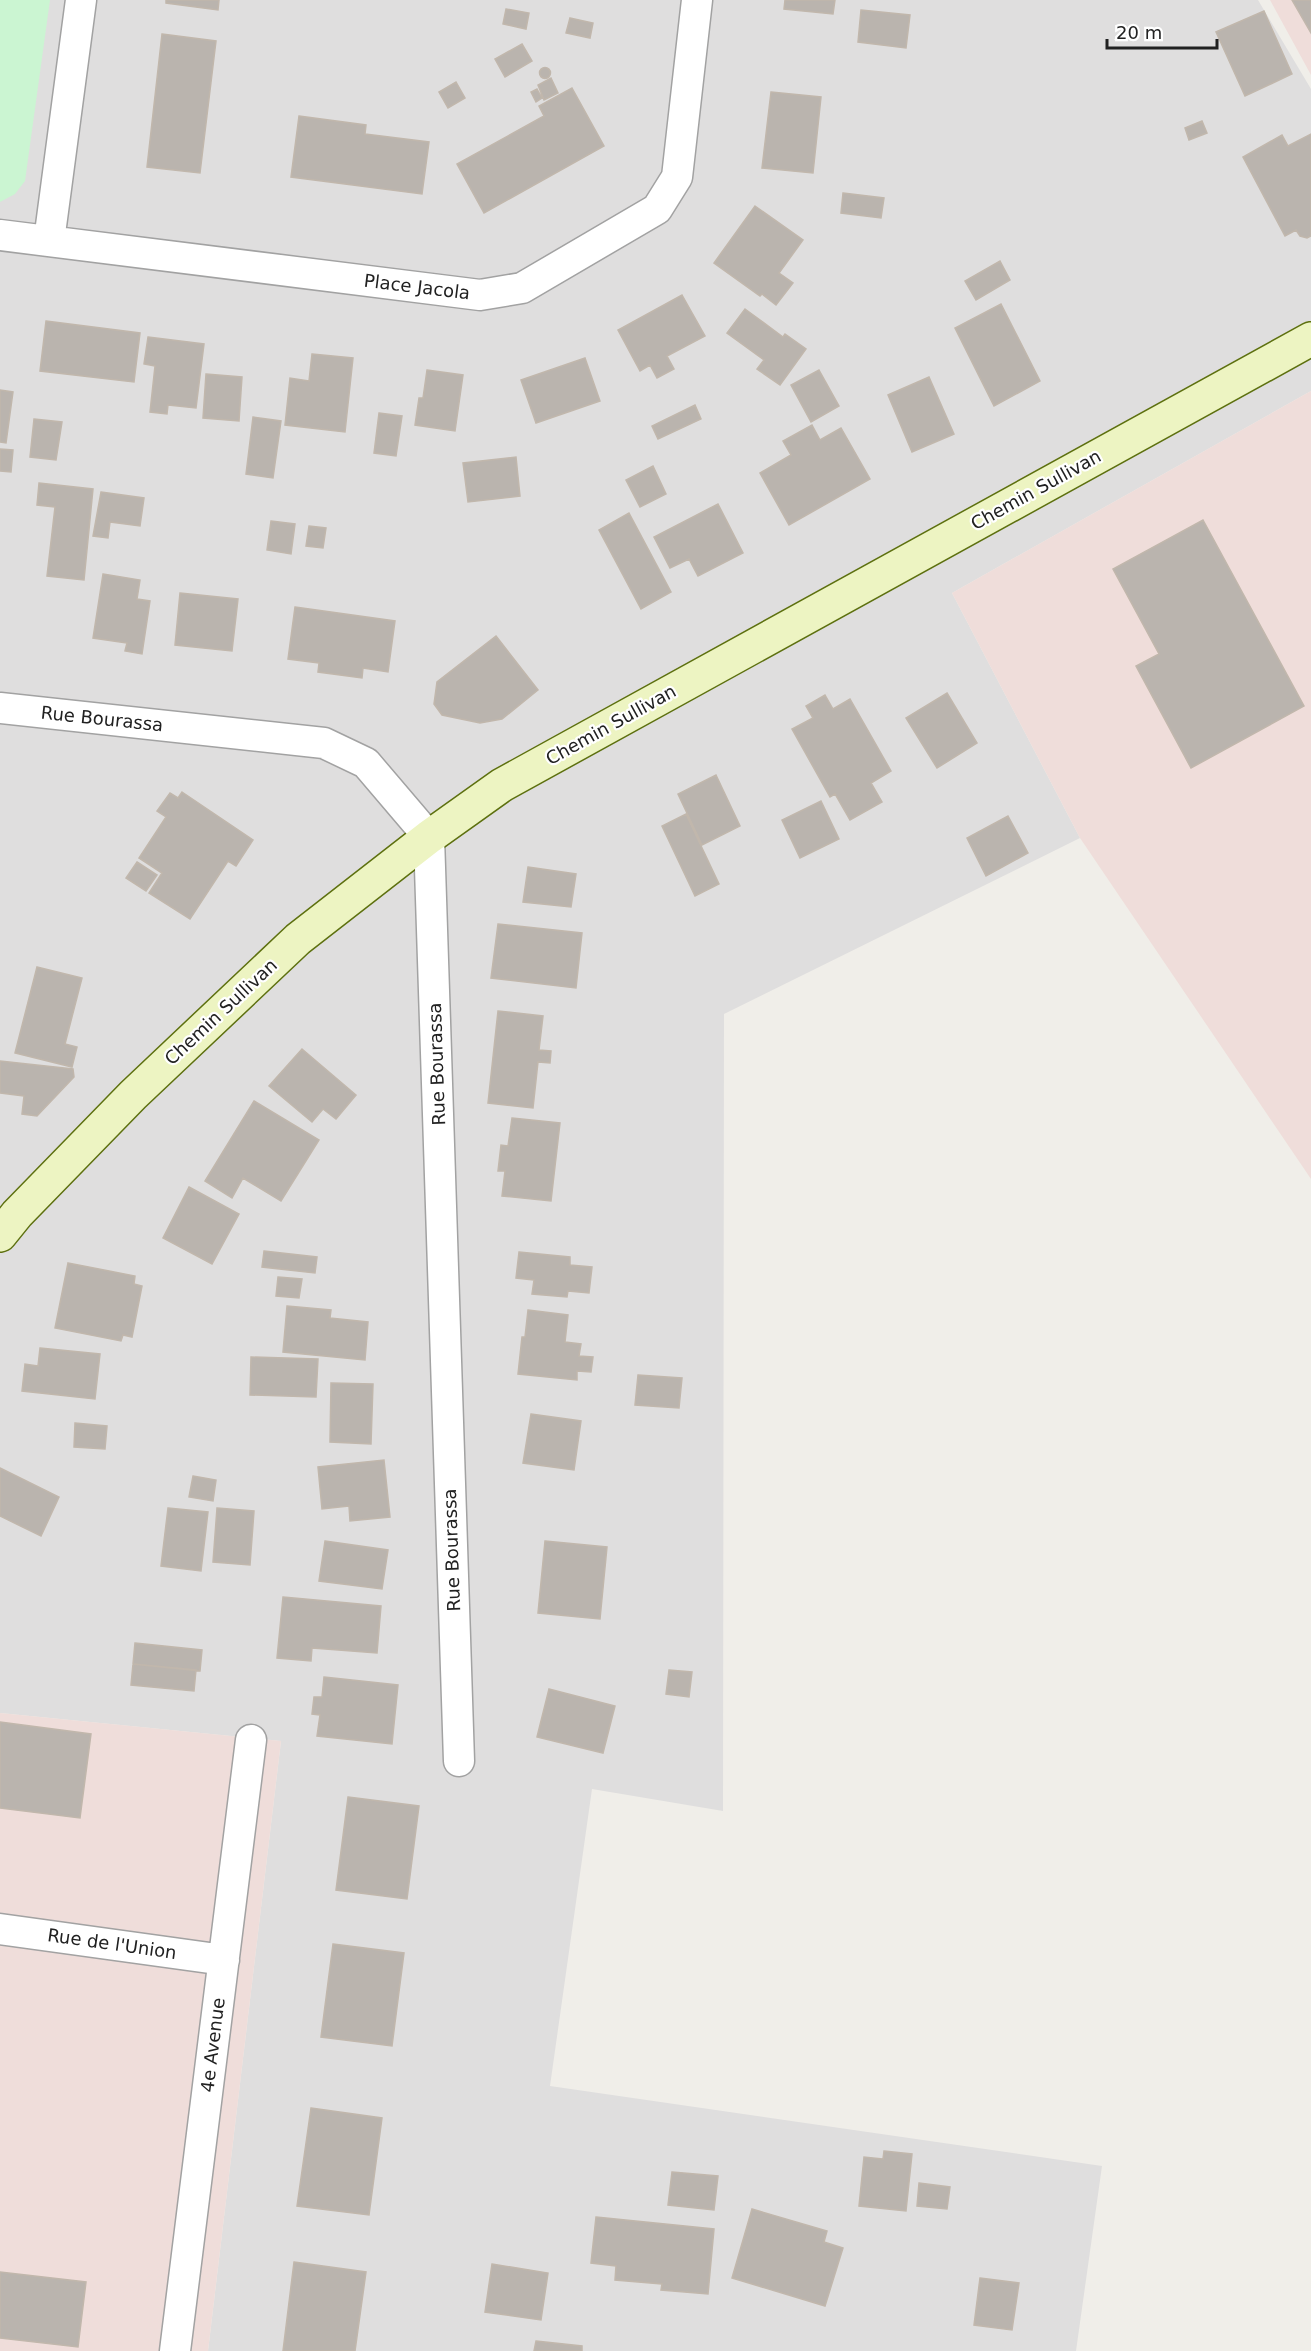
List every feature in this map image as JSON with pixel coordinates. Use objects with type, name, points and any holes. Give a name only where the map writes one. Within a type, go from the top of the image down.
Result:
[{"type":"main road","name":"Chemin Sullivan","points":[[0,1235],[17,1214],[133,1095],[298,939],[429,837],[502,785],[1311,339]]},
{"type":"street","points":[[49,241],[81,0]]},
{"type":"street","name":"Place Jacola","points":[[0,235],[480,295],[522,288],[657,208],[677,177],[697,0]]},
{"type":"street","name":"Rue Bourassa","points":[[0,708],[324,743],[366,763],[429,837],[459,1761]]},
{"type":"street","name":"4e Avenue","points":[[175,2351],[251,1740]]},
{"type":"street","name":"Rue de l'Union","points":[[0,1929],[224,1960]]},
{"type":"shaded area","points":[[0,0],[1258,0],[1311,89],[1311,391],[952,593],[1080,838],[724,1014],[723,1811],[592,1789],[550,2086],[1102,2166],[1076,2351],[208,2351],[281,1741],[0,1713]]},
{"type":"shaded area","points":[[1270,0],[1311,0],[1311,75]]},
{"type":"shaded area","points":[[1311,391],[1311,1179],[1080,838],[952,593]]},
{"type":"shaded area","points":[[0,1713],[281,1741],[208,2351],[0,2351]]},
{"type":"green space","points":[[0,0],[50,0],[25,181],[15,194],[0,202]]},
{"type":"building","points":[[166,0],[219,0],[218,10],[166,3]]},
{"type":"building","points":[[785,0],[835,0],[833,14],[784,9]]},
{"type":"building","points":[[1292,0],[1311,0],[1311,33]]},
{"type":"building","points":[[506,9],[529,13],[526,29],[503,24]]},
{"type":"building","points":[[861,10],[910,15],[906,48],[858,42]]},
{"type":"building","points":[[1264,11],[1292,74],[1245,96],[1216,32]]},
{"type":"building","points":[[570,18],[593,23],[590,38],[566,33]]},
{"type":"building","points":[[162,34],[216,41],[200,173],[147,167]]},
{"type":"building","points":[[522,44],[532,61],[505,77],[495,59]]},
{"type":"building","points":[[545,68],[549,69],[549,77],[545,78],[541,77],[540,73],[541,69]]},
{"type":"building","points":[[551,78],[558,93],[544,100],[538,85]]},
{"type":"building","points":[[456,82],[465,98],[448,108],[439,92]]},
{"type":"building","points":[[572,88],[604,146],[484,213],[457,164],[544,116],[539,106]]},
{"type":"building","points":[[537,89],[542,98],[536,102],[531,92]]},
{"type":"building","points":[[771,92],[821,97],[813,173],[762,168]]},
{"type":"building","points":[[299,116],[366,125],[365,134],[429,142],[422,194],[291,177]]},
{"type":"building","points":[[1202,121],[1207,133],[1189,140],[1185,128]]},
{"type":"building","points":[[1311,134],[1311,236],[1307,238],[1300,236],[1296,230],[1285,236],[1243,157],[1282,135],[1288,146]]},
{"type":"building","points":[[843,193],[884,198],[881,218],[841,213]]},
{"type":"building","points":[[755,206],[803,240],[779,273],[793,283],[776,305],[714,263]]},
{"type":"building","points":[[1000,261],[1010,280],[976,300],[965,281]]},
{"type":"building","points":[[682,295],[705,336],[667,356],[674,369],[657,378],[650,365],[640,371],[618,330]]},
{"type":"building","points":[[1001,304],[1040,381],[994,406],[955,328]]},
{"type":"building","points":[[745,309],[783,337],[785,334],[806,349],[780,385],[757,369],[764,360],[727,333]]},
{"type":"building","points":[[46,321],[140,333],[134,382],[40,371]]},
{"type":"building","points":[[148,337],[204,344],[196,408],[168,405],[167,414],[150,412],[155,366],[144,364]]},
{"type":"building","points":[[312,354],[353,358],[345,432],[285,425],[290,378],[309,381]]},
{"type":"building","points":[[585,358],[600,401],[536,423],[521,380]]},
{"type":"building","points":[[427,370],[463,375],[455,431],[415,425],[419,398],[423,398]]},
{"type":"building","points":[[819,370],[839,406],[811,422],[791,385]]},
{"type":"building","points":[[206,374],[242,377],[239,421],[203,418]]},
{"type":"building","points":[[929,377],[954,434],[912,452],[888,395]]},
{"type":"building","points":[[0,390],[13,392],[6,443],[0,442]]},
{"type":"building","points":[[695,405],[701,419],[658,439],[652,426]]},
{"type":"building","points":[[379,413],[402,416],[396,456],[374,453]]},
{"type":"building","points":[[253,417],[281,421],[273,478],[246,474]]},
{"type":"building","points":[[34,419],[62,422],[56,460],[30,457]]},
{"type":"building","points":[[812,425],[820,440],[841,428],[870,479],[789,525],[760,473],[791,455],[783,441]]},
{"type":"building","points":[[0,449],[13,450],[11,472],[0,471]]},
{"type":"building","points":[[516,457],[520,496],[468,502],[463,463]]},
{"type":"building","points":[[653,466],[666,494],[640,507],[626,480]]},
{"type":"building","points":[[39,483],[93,489],[84,580],[47,576],[55,507],[37,505]]},
{"type":"building","points":[[101,492],[144,498],[140,526],[110,522],[108,538],[93,536]]},
{"type":"building","points":[[718,504],[743,553],[698,576],[689,559],[670,568],[654,537]]},
{"type":"building","points":[[629,513],[671,592],[641,609],[599,530]]},
{"type":"building","points":[[1203,520],[1304,706],[1191,768],[1136,666],[1159,654],[1113,569]]},
{"type":"building","points":[[271,521],[295,524],[291,554],[267,550]]},
{"type":"building","points":[[309,526],[326,528],[323,548],[306,546]]},
{"type":"building","points":[[103,574],[140,580],[137,599],[150,601],[142,654],[125,651],[127,643],[93,638]]},
{"type":"building","points":[[180,593],[238,599],[232,651],[175,645]]},
{"type":"building","points":[[295,607],[395,621],[388,672],[363,668],[362,678],[318,672],[319,663],[288,659]]},
{"type":"building","points":[[496,636],[538,690],[502,719],[480,723],[442,715],[434,704],[437,682]]},
{"type":"building","points":[[947,693],[977,743],[937,768],[906,718]]},
{"type":"building","points":[[825,695],[833,709],[850,699],[891,771],[871,783],[882,802],[850,820],[835,794],[830,797],[792,729],[813,718],[806,706]]},
{"type":"building","points":[[716,775],[740,826],[702,845],[678,794]]},
{"type":"building","points":[[182,792],[253,840],[236,866],[228,861],[190,919],[149,893],[162,873],[139,858],[166,817],[157,811],[170,793],[178,798]]},
{"type":"building","points":[[821,801],[839,839],[800,858],[782,820]]},
{"type":"building","points":[[686,814],[719,884],[695,896],[662,826]]},
{"type":"building","points":[[1008,816],[1028,853],[986,876],[967,838]]},
{"type":"building","points":[[137,862],[157,875],[146,891],[126,878]]},
{"type":"building","points":[[528,867],[576,874],[571,907],[523,902]]},
{"type":"building","points":[[498,924],[582,933],[576,988],[491,978]]},
{"type":"building","points":[[37,967],[82,978],[65,1044],[77,1047],[72,1067],[15,1053]]},
{"type":"building","points":[[498,1011],[543,1016],[539,1050],[551,1051],[550,1063],[538,1062],[533,1108],[488,1103]]},
{"type":"building","points":[[302,1049],[356,1095],[336,1119],[323,1109],[312,1122],[269,1086]]},
{"type":"building","points":[[0,1061],[73,1069],[74,1077],[37,1116],[22,1114],[24,1096],[0,1093]]},
{"type":"building","points":[[254,1101],[319,1140],[281,1201],[243,1178],[232,1198],[205,1181]]},
{"type":"building","points":[[512,1118],[560,1123],[551,1201],[502,1196],[505,1171],[498,1171],[501,1145],[508,1146]]},
{"type":"building","points":[[189,1187],[239,1214],[212,1264],[163,1238]]},
{"type":"building","points":[[264,1251],[317,1257],[315,1273],[262,1267]]},
{"type":"building","points":[[519,1252],[570,1257],[570,1265],[592,1267],[589,1293],[568,1291],[567,1297],[532,1294],[534,1280],[516,1278]]},
{"type":"building","points":[[68,1263],[135,1276],[134,1284],[142,1286],[132,1337],[123,1335],[121,1341],[55,1328]]},
{"type":"building","points":[[278,1277],[302,1279],[299,1298],[276,1296]]},
{"type":"building","points":[[287,1306],[331,1310],[330,1318],[368,1322],[365,1360],[283,1352]]},
{"type":"building","points":[[528,1310],[568,1315],[565,1342],[581,1344],[579,1356],[593,1357],[591,1372],[577,1371],[577,1380],[518,1374]]},
{"type":"building","points":[[40,1348],[100,1354],[95,1399],[22,1391],[25,1364],[38,1366]]},
{"type":"building","points":[[251,1357],[318,1359],[316,1397],[250,1395]]},
{"type":"building","points":[[638,1375],[682,1378],[679,1408],[635,1405]]},
{"type":"building","points":[[331,1383],[373,1384],[371,1444],[330,1442]]},
{"type":"building","points":[[531,1414],[581,1421],[574,1470],[523,1463]]},
{"type":"building","points":[[75,1423],[107,1426],[105,1449],[74,1447]]},
{"type":"building","points":[[384,1460],[390,1517],[350,1521],[349,1506],[322,1509],[318,1467]]},
{"type":"building","points":[[0,1468],[59,1497],[41,1536],[0,1516]]},
{"type":"building","points":[[193,1476],[216,1480],[213,1501],[189,1497]]},
{"type":"building","points":[[168,1508],[208,1512],[201,1571],[161,1566]]},
{"type":"building","points":[[217,1508],[254,1511],[250,1565],[213,1562]]},
{"type":"building","points":[[325,1541],[388,1550],[382,1589],[319,1581]]},
{"type":"building","points":[[545,1541],[607,1547],[600,1619],[538,1613]]},
{"type":"building","points":[[283,1597],[381,1606],[377,1653],[312,1648],[311,1661],[277,1658]]},
{"type":"building","points":[[135,1643],[202,1650],[200,1671],[133,1664]]},
{"type":"building","points":[[133,1664],[196,1670],[194,1691],[131,1685]]},
{"type":"building","points":[[669,1670],[692,1672],[689,1697],[666,1694]]},
{"type":"building","points":[[324,1677],[398,1685],[392,1744],[317,1736],[320,1715],[312,1714],[314,1697],[322,1697]]},
{"type":"building","points":[[549,1689],[615,1706],[603,1753],[537,1737]]},
{"type":"building","points":[[0,1722],[91,1734],[80,1818],[0,1808]]},
{"type":"building","points":[[348,1797],[419,1806],[407,1899],[336,1890]]},
{"type":"building","points":[[333,1944],[404,1953],[392,2046],[321,2037]]},
{"type":"building","points":[[311,2108],[382,2118],[369,2215],[297,2206]]},
{"type":"building","points":[[884,2151],[912,2154],[906,2211],[859,2206],[864,2157],[883,2159]]},
{"type":"building","points":[[672,2172],[718,2176],[714,2210],[668,2205]]},
{"type":"building","points":[[919,2183],[950,2187],[947,2209],[917,2206]]},
{"type":"building","points":[[752,2209],[827,2231],[824,2242],[843,2248],[825,2306],[732,2278]]},
{"type":"building","points":[[596,2217],[714,2229],[708,2294],[661,2290],[662,2284],[615,2280],[616,2266],[591,2263]]},
{"type":"building","points":[[294,2262],[366,2272],[355,2351],[283,2351]]},
{"type":"building","points":[[492,2264],[548,2273],[541,2320],[485,2312]]},
{"type":"building","points":[[0,2272],[86,2282],[78,2347],[0,2338]]},
{"type":"building","points":[[980,2278],[1019,2283],[1012,2330],[974,2325]]},
{"type":"building","points":[[536,2341],[582,2346],[582,2351],[534,2351]]}]
